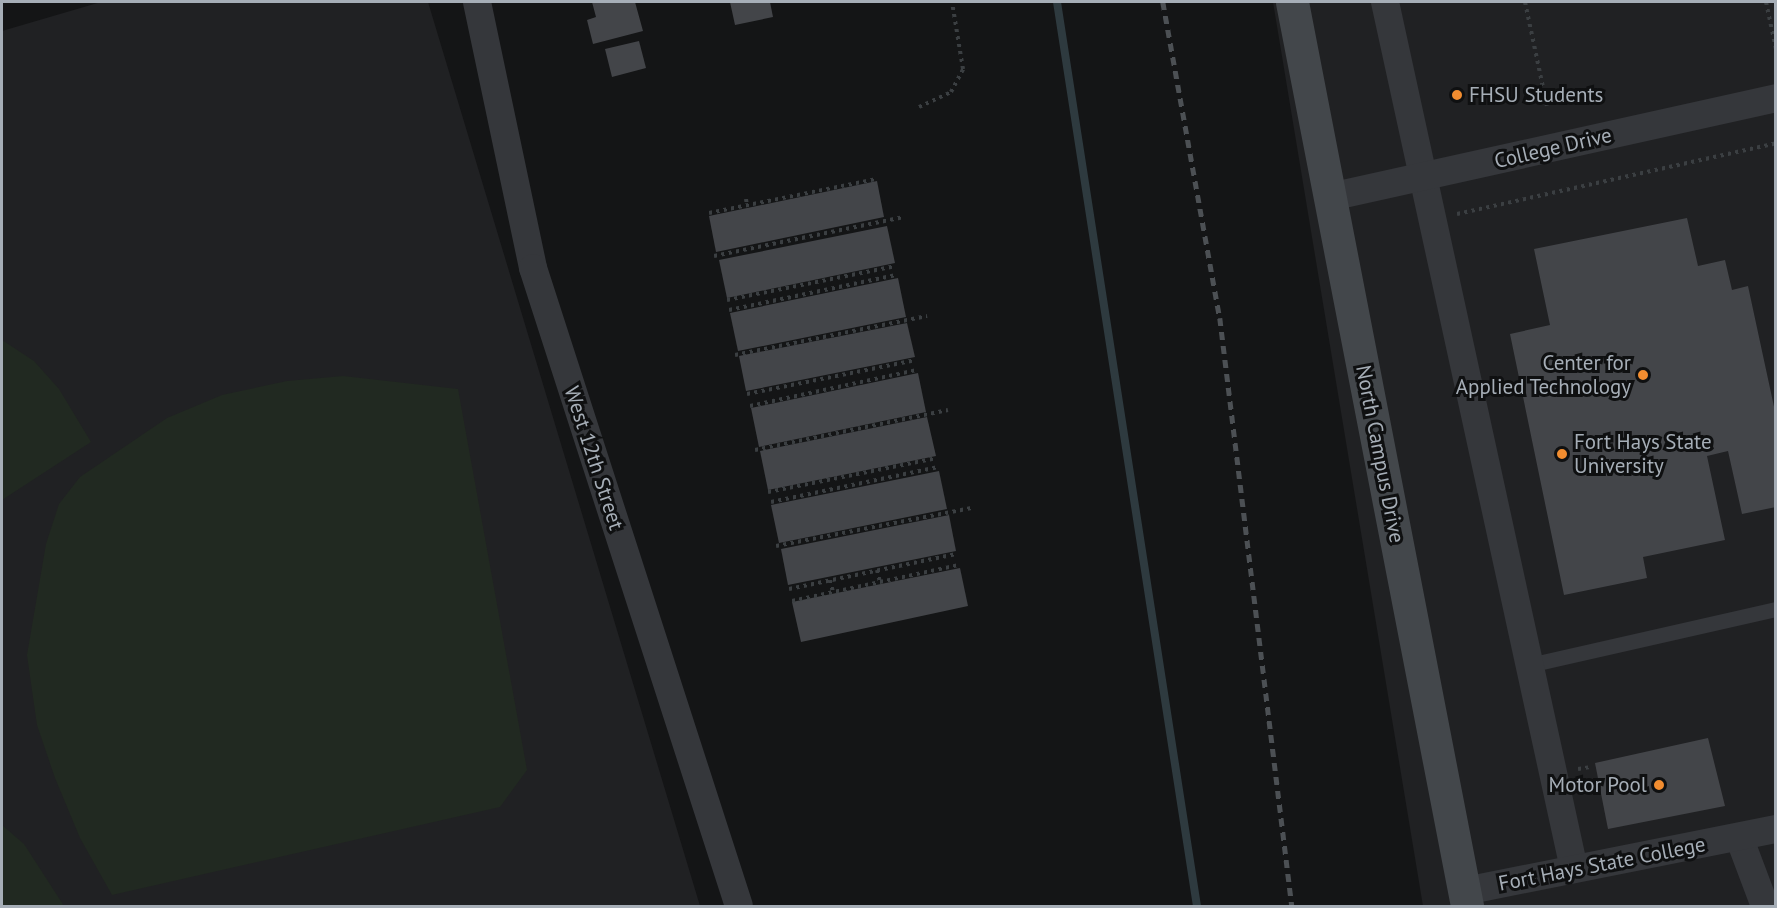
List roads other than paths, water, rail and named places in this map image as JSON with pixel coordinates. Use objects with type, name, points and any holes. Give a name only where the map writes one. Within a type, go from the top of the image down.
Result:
[{"type":"main road","name":"North Campus Drive","points":[[1292,2],[1466,899]]},
{"type":"street","name":"West 12th Street","points":[[477,2],[533,268],[739,906]]},
{"type":"street","points":[[1385,2],[1574,869]]},
{"type":"street","name":"College Drive","points":[[1330,197],[1776,98]]},
{"type":"street","name":"Fort Hays State College","points":[[1466,899],[1574,869],[1776,830]]},
{"type":"street","points":[[1739,837],[1765,906]]},
{"type":"lane","points":[[1529,664],[1776,609]]},
{"type":"waterway","points":[[1057,2],[1197,906]]},
{"type":"railway","points":[[1163,2],[1220,318],[1292,906]]},
{"type":"place","name":"FHSU Students","points":[[1457,95]]},
{"type":"place","name":"Center for Applied Technology","points":[[1643,375]]},
{"type":"place","name":"Fort Hays State University","points":[[1562,454]]},
{"type":"place","name":"Motor Pool","points":[[1659,785]]}]
